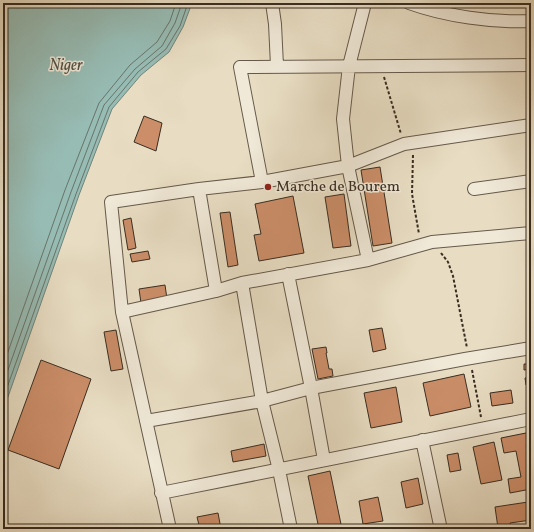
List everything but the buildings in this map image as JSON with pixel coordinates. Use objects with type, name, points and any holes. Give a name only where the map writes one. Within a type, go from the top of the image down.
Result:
[{"type":"street","points":[[272,3],[275,24],[277,66]]},
{"type":"street","points":[[365,3],[349,66],[343,119],[348,166],[368,260]]},
{"type":"street","points":[[409,3],[432,11],[507,22],[531,21]]},
{"type":"street","points":[[262,182],[240,67],[531,66]]},
{"type":"street","points":[[170,529],[122,312],[111,202],[199,189],[262,182],[348,166],[404,144],[531,125]]},
{"type":"street","points":[[474,189],[531,181]]},
{"type":"street","points":[[199,189],[216,290]]},
{"type":"street","points":[[122,312],[242,283],[368,260],[432,242],[531,233]]},
{"type":"street","points":[[288,274],[324,460]]},
{"type":"street","points":[[242,283],[262,401],[292,529]]},
{"type":"street","points":[[146,422],[262,401],[311,388],[531,348]]},
{"type":"street","points":[[161,493],[531,419]]},
{"type":"street","points":[[422,440],[440,525]]},
{"type":"water","name":"Niger","points":[[3,3],[192,3],[183,27],[169,52],[141,75],[112,109],[79,195],[3,411]]},
{"type":"place","name":"Marche de Bourem","points":[[268,187]]}]
